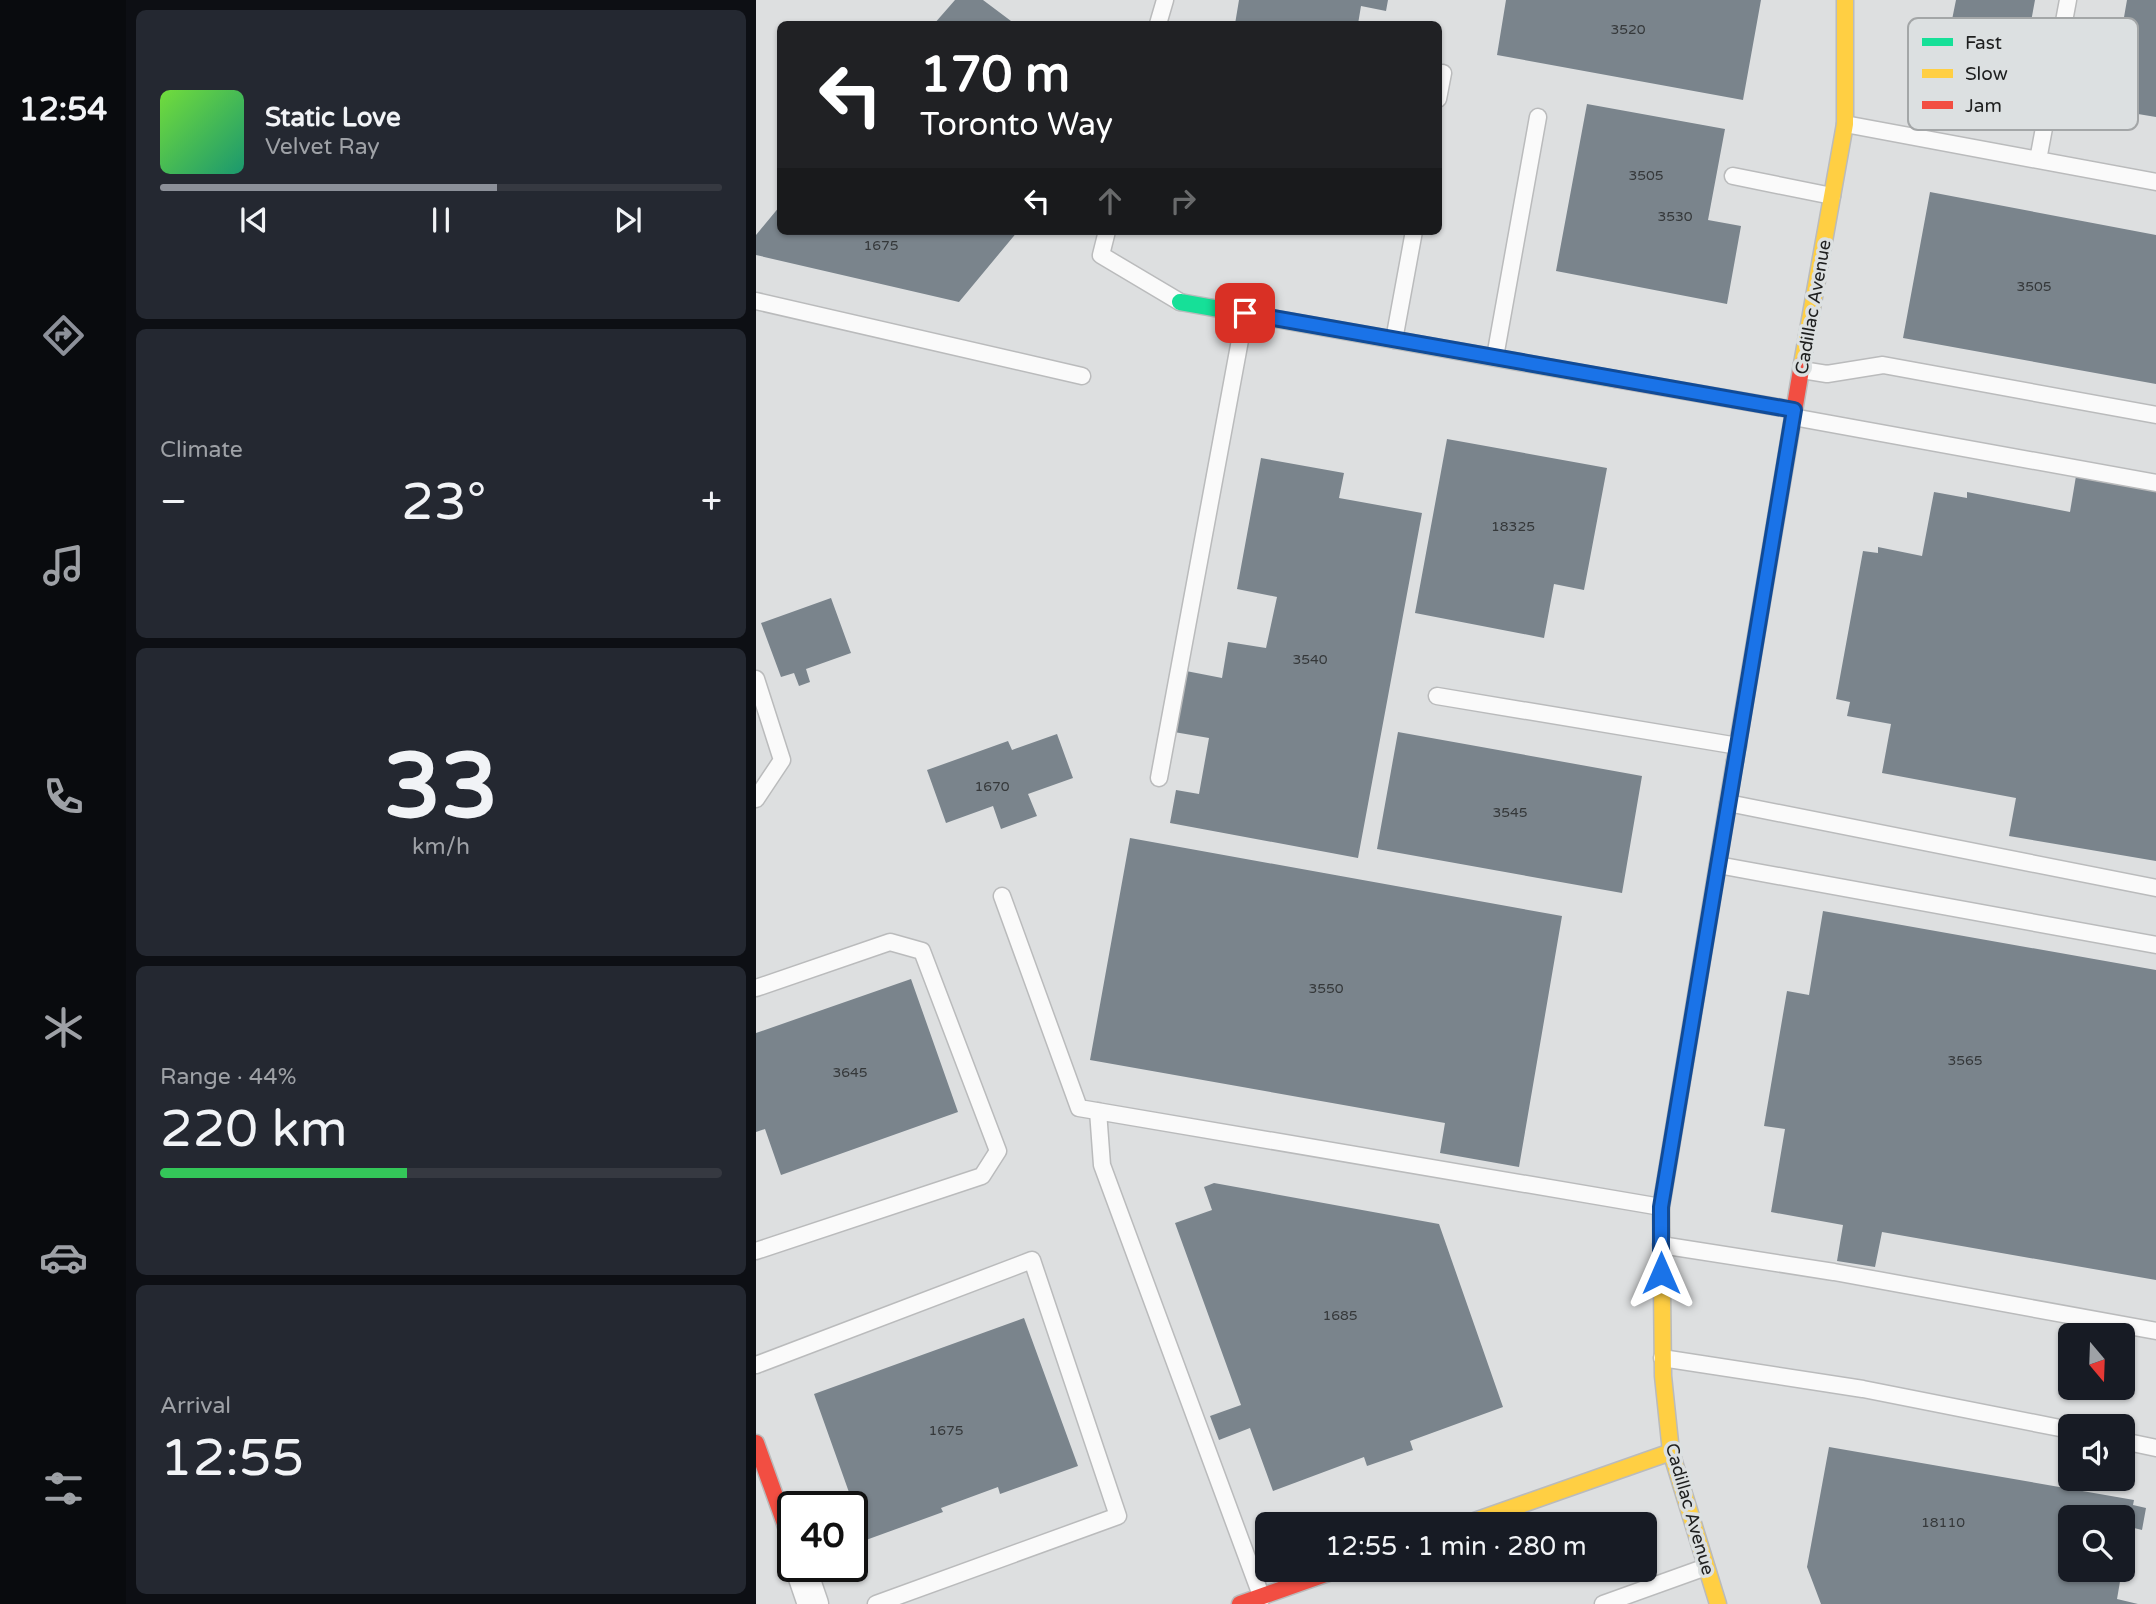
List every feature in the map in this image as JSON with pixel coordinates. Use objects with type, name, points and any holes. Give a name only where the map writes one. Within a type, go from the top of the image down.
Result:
[{"type":"street","name":"Cadillac Avenue","points":[[1718,1604],[1671,1452],[1662,1357],[1661,1207],[1793,413],[1845,124],[1845,0]]},
{"type":"street","points":[[1180,302],[1793,413]]},
{"type":"street","points":[[756,1444],[777,1502]]},
{"type":"street","points":[[1500,1512],[1671,1452]]},
{"type":"street","points":[[806,1582],[814,1604]]},
{"type":"street","points":[[1240,1604],[1263,1600],[1307,1582]]},
{"type":"lane","points":[[1159,21],[1165,0]]},
{"type":"lane","points":[[2065,18],[2068,0]]},
{"type":"lane","points":[[1442,78],[1443,73]]},
{"type":"lane","points":[[1495,357],[1538,117]]},
{"type":"lane","points":[[1845,124],[2156,182]]},
{"type":"lane","points":[[2038,160],[2044,130]]},
{"type":"lane","points":[[1733,176],[1832,196]]},
{"type":"lane","points":[[1106,235],[1101,255],[1180,302]]},
{"type":"lane","points":[[1394,340],[1413,235]]},
{"type":"lane","points":[[756,301],[1082,376]]},
{"type":"lane","points":[[1159,778],[1245,313]]},
{"type":"lane","points":[[1802,370],[1827,374],[1882,365],[2156,415]]},
{"type":"lane","points":[[1793,413],[2156,483]]},
{"type":"lane","points":[[756,679],[782,760],[756,799]]},
{"type":"lane","points":[[1437,696],[1738,746]]},
{"type":"lane","points":[[1728,803],[2156,888]]},
{"type":"lane","points":[[1718,865],[2156,945]]},
{"type":"lane","points":[[1002,896],[1079,1108],[1661,1207]]},
{"type":"lane","points":[[756,988],[890,942],[922,951],[998,1150],[982,1176],[756,1251]]},
{"type":"lane","points":[[1098,1111],[1102,1164],[1263,1600]]},
{"type":"lane","points":[[1661,1245],[1834,1272],[2156,1331]]},
{"type":"lane","points":[[756,1365],[1032,1260],[1118,1516],[876,1604]]},
{"type":"lane","points":[[1662,1357],[1863,1389],[2058,1428]]},
{"type":"lane","points":[[2135,1444],[2156,1448]]},
{"type":"lane","points":[[1603,1604],[1706,1567]]},
{"type":"building","points":[[955,0],[983,0],[1011,21],[937,21]]},
{"type":"building","points":[[1239,0],[1388,0],[1386,11],[1361,6],[1358,21],[1236,21]]},
{"type":"building","points":[[1506,0],[1761,0],[1743,100],[1497,55]]},
{"type":"building","points":[[1956,0],[2035,0],[2032,18],[1952,18]]},
{"type":"building","points":[[2127,0],[2156,0],[2156,117],[2138,114],[2138,18],[2124,18]]},
{"type":"building","points":[[1587,104],[1725,129],[1708,220],[1741,226],[1727,304],[1556,271]]},
{"type":"building","points":[[1930,192],[2156,235],[2156,384],[1903,338]]},
{"type":"building","points":[[777,210],[777,235],[1015,235],[959,302],[756,255],[756,235]]},
{"type":"building","points":[[1447,439],[1607,468],[1584,590],[1554,584],[1544,638],[1415,613]]},
{"type":"building","points":[[1261,458],[1344,473],[1339,498],[1422,513],[1358,858],[1170,823],[1176,790],[1199,794],[1209,738],[1174,732],[1186,671],[1222,678],[1228,642],[1266,648],[1277,597],[1237,589]]},
{"type":"building","points":[[2076,476],[2156,491],[2156,861],[2009,836],[2016,798],[1882,773],[1891,724],[1847,716],[1850,702],[1836,699],[1863,551],[1878,553],[1878,547],[1922,556],[1934,492],[1967,498],[1967,492],[2070,512]]},
{"type":"building","points":[[831,598],[851,653],[806,669],[810,682],[799,686],[794,673],[781,677],[761,623]]},
{"type":"building","points":[[1398,732],[1642,776],[1622,893],[1377,849]]},
{"type":"building","points":[[1057,734],[1073,778],[1028,794],[1037,816],[1001,829],[993,806],[946,823],[927,770],[1008,741],[1012,750]]},
{"type":"building","points":[[1130,838],[1562,916],[1519,1167],[1440,1153],[1445,1123],[1090,1060]]},
{"type":"building","points":[[1823,911],[2156,970],[2156,1280],[1882,1232],[1875,1267],[1837,1261],[1843,1225],[1771,1212],[1785,1129],[1764,1126],[1787,991],[1809,995]]},
{"type":"building","points":[[911,979],[958,1112],[781,1175],[765,1129],[756,1132],[756,1033]]},
{"type":"building","points":[[1214,1183],[1439,1224],[1503,1407],[1410,1441],[1413,1450],[1367,1466],[1364,1457],[1273,1491],[1250,1428],[1219,1440],[1210,1416],[1241,1405],[1175,1223],[1212,1210],[1204,1187]]},
{"type":"building","points":[[1024,1318],[1078,1466],[1000,1494],[998,1487],[941,1508],[943,1512],[868,1539],[868,1491],[849,1491],[814,1394]]},
{"type":"building","points":[[1829,1447],[2058,1487],[2058,1491],[2082,1491],[2134,1500],[2133,1505],[2058,1505],[2058,1582],[2120,1582],[2117,1599],[2138,1604],[1821,1604],[1807,1567]]},
{"type":"building","points":[[2135,1505],[2146,1508],[2142,1530],[2135,1528]]},
{"type":"traffic: fast","points":[[1180,302],[1615,379]]},
{"type":"traffic: fast","points":[[1662,1289],[1661,1207],[1735,761]]},
{"type":"traffic: slow","points":[[1802,364],[1845,124],[1845,0]]},
{"type":"traffic: slow","points":[[1662,1289],[1663,1376],[1671,1452],[1718,1604]]},
{"type":"traffic: slow","points":[[1500,1512],[1671,1452]]},
{"type":"traffic: jam","points":[[1735,761],[1802,364]]},
{"type":"traffic: jam","points":[[1615,379],[1794,410]]},
{"type":"traffic: jam","points":[[756,1443],[777,1501]]},
{"type":"traffic: jam","points":[[1240,1604],[1303,1582]]},
{"type":"route","points":[[1245,313],[1794,410],[1661,1207],[1661,1273]]}]
